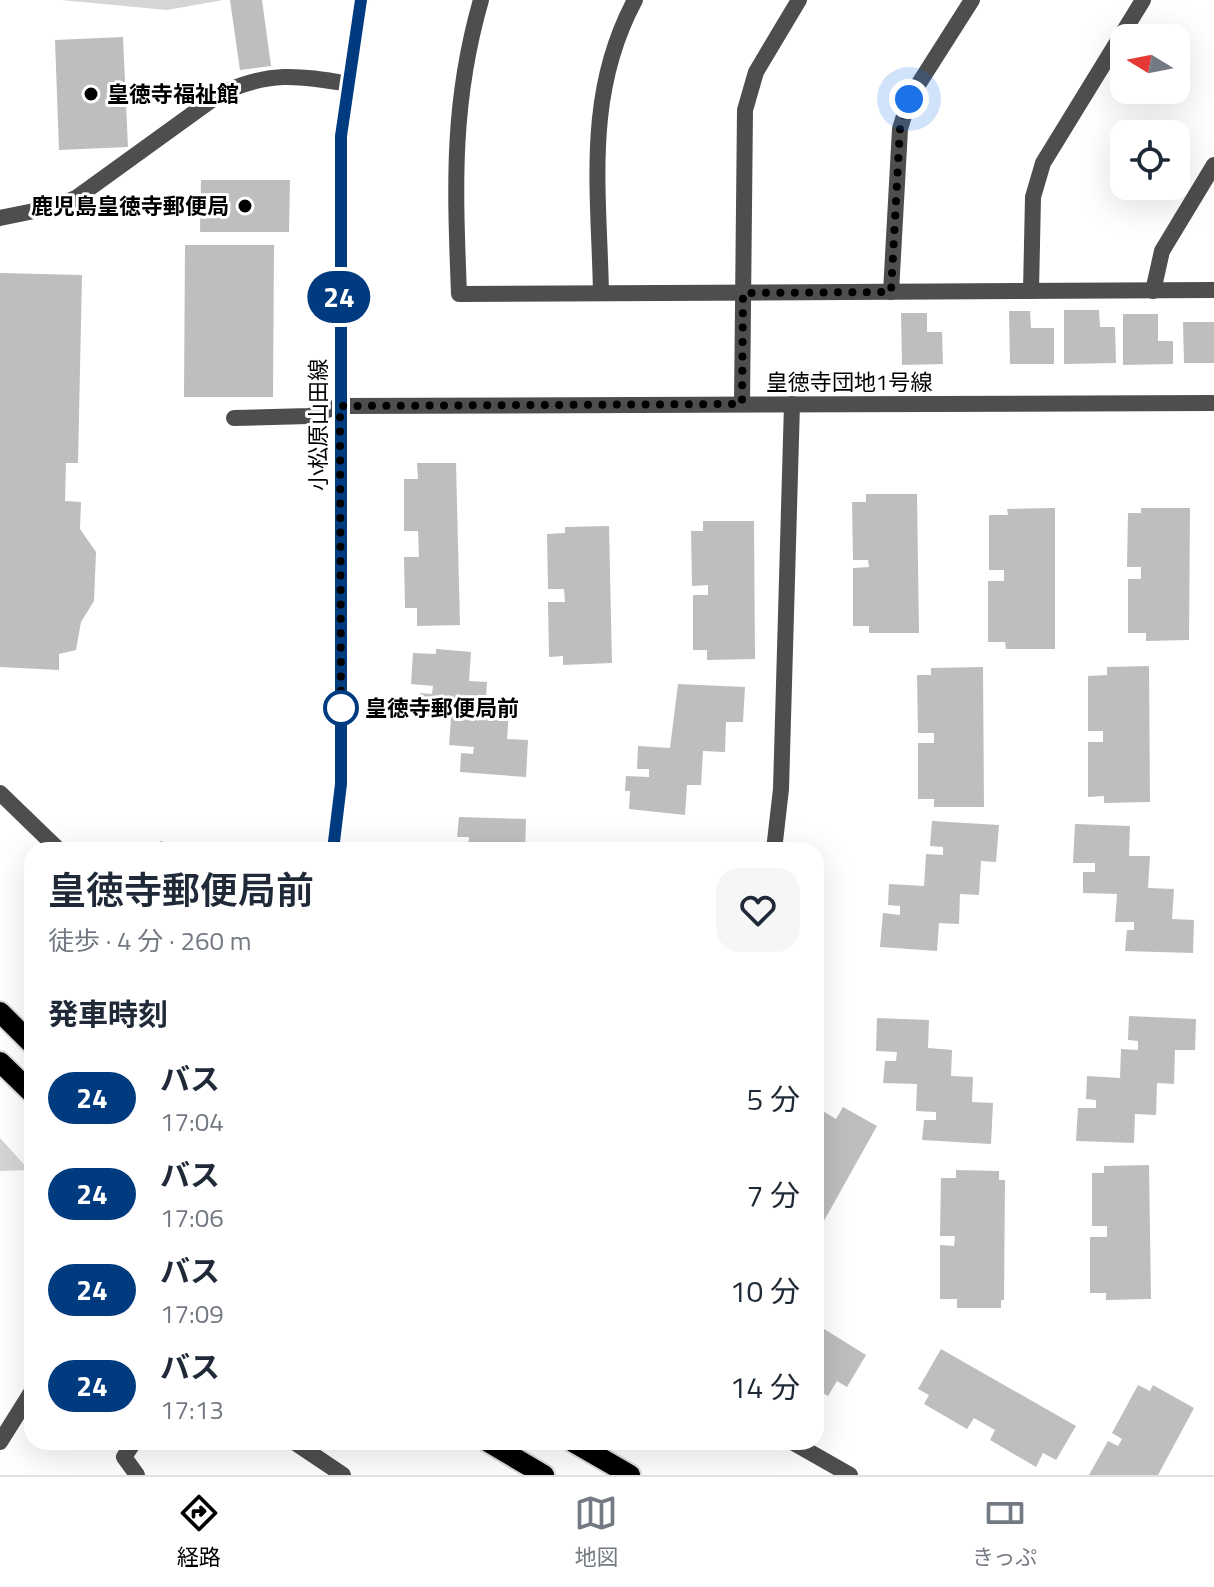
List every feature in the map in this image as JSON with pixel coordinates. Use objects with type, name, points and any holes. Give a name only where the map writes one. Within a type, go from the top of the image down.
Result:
[{"type":"main road","points":[[0,1012],[24,1036]]},
{"type":"main road","points":[[0,1062],[24,1085]]},
{"type":"main road","points":[[502,1450],[544,1475]]},
{"type":"main road","points":[[587,1450],[630,1475]]},
{"type":"street","name":"小松原山田線","points":[[334,842],[341,784],[341,136],[361,0]]},
{"type":"street","points":[[481,0],[468,42],[457,105],[454,164],[459,294],[1214,290]]},
{"type":"street","points":[[601,293],[597,119],[607,71],[622,25],[635,0]]},
{"type":"street","points":[[742,404],[745,110],[756,72],[799,0]]},
{"type":"street","points":[[891,292],[900,129],[909,99],[972,0]]},
{"type":"street","points":[[1031,291],[1033,197],[1043,163],[1143,0]]},
{"type":"street","points":[[0,218],[54,207],[76,198],[220,94],[246,82],[299,75],[349,84]]},
{"type":"street","points":[[1153,291],[1162,251],[1214,165]]},
{"type":"street","name":"皇徳寺団地1号線","points":[[234,418],[309,416],[340,406],[1214,403]]},
{"type":"street","points":[[775,842],[781,789],[792,404]]},
{"type":"street","points":[[0,793],[51,842]]},
{"type":"street","points":[[0,1442],[24,1404]]},
{"type":"street","points":[[129,1450],[124,1457],[137,1475]]},
{"type":"street","points":[[306,1450],[343,1475]]},
{"type":"street","points":[[806,1450],[850,1475]]},
{"type":"shaded area","points":[[61,0],[223,0],[167,10]]},
{"type":"shaded area","points":[[0,1138],[24,1164],[24,1170],[0,1171]]},
{"type":"building","points":[[230,0],[262,0],[271,66],[240,70]]},
{"type":"building","name":"皇徳寺福祉館","points":[[123,37],[128,147],[59,150],[55,40]]},
{"type":"building","name":"鹿児島皇徳寺郵便局","points":[[201,180],[290,180],[289,232],[200,232]]},
{"type":"building","points":[[185,245],[274,245],[273,397],[184,397]]},
{"type":"building","points":[[0,273],[82,275],[78,463],[66,463],[65,501],[81,502],[80,529],[96,552],[94,601],[81,622],[76,650],[59,654],[59,670],[0,667]]},
{"type":"building","points":[[1064,310],[1099,310],[1100,327],[1115,327],[1116,363],[1064,364]]},
{"type":"building","points":[[1009,311],[1030,311],[1031,328],[1054,328],[1054,364],[1010,364]]},
{"type":"building","points":[[901,313],[927,313],[927,332],[942,332],[943,364],[902,365]]},
{"type":"building","points":[[1123,314],[1158,314],[1158,341],[1173,341],[1173,364],[1123,365]]},
{"type":"building","points":[[1183,322],[1214,322],[1214,363],[1184,363]]},
{"type":"building","points":[[417,463],[456,463],[460,625],[417,626],[417,608],[405,608],[404,557],[419,557],[418,531],[404,531],[404,479],[418,479]]},
{"type":"building","points":[[866,494],[917,494],[919,633],[869,633],[869,626],[853,626],[853,568],[869,567],[868,560],[853,560],[852,502],[866,502]]},
{"type":"building","points":[[1055,508],[1055,649],[1006,649],[1005,642],[988,642],[988,581],[1004,581],[1004,570],[989,570],[989,515],[1008,515],[1007,509]]},
{"type":"building","points":[[1141,508],[1190,508],[1189,640],[1146,641],[1146,633],[1128,633],[1128,579],[1141,579],[1141,567],[1127,567],[1128,513],[1141,513]]},
{"type":"building","points":[[703,521],[754,521],[755,659],[707,660],[707,650],[693,650],[693,595],[708,595],[708,585],[692,586],[691,531],[703,531]]},
{"type":"building","points":[[609,526],[612,663],[563,665],[563,656],[549,657],[548,602],[565,602],[564,589],[548,589],[547,534],[565,533],[565,527]]},
{"type":"building","points":[[436,649],[471,652],[469,681],[487,682],[485,710],[509,711],[507,739],[528,740],[526,777],[460,772],[461,753],[473,754],[474,747],[449,745],[451,718],[418,715],[420,693],[432,694],[433,686],[411,684],[413,653],[436,654]]},
{"type":"building","points":[[1149,666],[1150,802],[1104,803],[1104,796],[1088,797],[1088,742],[1103,742],[1103,731],[1088,731],[1088,676],[1107,675],[1107,667]]},
{"type":"building","points":[[983,667],[984,807],[934,807],[934,799],[918,799],[918,743],[934,743],[934,733],[918,733],[917,675],[931,675],[931,668]]},
{"type":"building","points":[[678,684],[745,687],[743,722],[726,722],[725,752],[703,751],[701,785],[687,785],[685,815],[629,809],[630,791],[625,791],[626,776],[649,777],[649,769],[637,769],[638,746],[670,748]]},
{"type":"building","points":[[459,817],[526,819],[525,842],[468,842],[469,837],[457,837]]},
{"type":"building","points":[[932,821],[999,825],[996,862],[981,861],[979,895],[960,894],[959,924],[939,923],[937,951],[880,947],[883,913],[900,915],[900,906],[888,905],[889,884],[924,886],[926,854],[943,855],[943,847],[930,846]]},
{"type":"building","points":[[1075,824],[1130,826],[1129,856],[1150,856],[1148,888],[1174,889],[1172,919],[1194,920],[1193,953],[1125,951],[1127,930],[1134,930],[1134,922],[1115,922],[1117,894],[1083,893],[1083,872],[1095,872],[1095,863],[1073,863]]},
{"type":"building","points":[[1129,1016],[1196,1019],[1195,1050],[1175,1050],[1174,1084],[1157,1083],[1156,1115],[1135,1114],[1134,1143],[1076,1141],[1078,1108],[1096,1108],[1096,1100],[1086,1099],[1087,1076],[1120,1078],[1121,1049],[1138,1050],[1138,1041],[1128,1040]]},
{"type":"building","points":[[877,1018],[929,1020],[928,1048],[952,1050],[951,1076],[973,1077],[972,1102],[993,1103],[991,1144],[922,1140],[924,1120],[936,1120],[936,1112],[916,1111],[917,1084],[883,1083],[885,1061],[896,1061],[897,1052],[876,1051]]},
{"type":"building","points":[[843,1107],[877,1126],[824,1221],[824,1112],[836,1119]]},
{"type":"building","points":[[1149,1165],[1151,1299],[1106,1300],[1106,1293],[1090,1293],[1090,1237],[1107,1237],[1107,1226],[1092,1226],[1092,1173],[1104,1173],[1104,1166]]},
{"type":"building","points":[[956,1170],[999,1171],[999,1180],[1005,1180],[1004,1300],[1001,1300],[1001,1308],[957,1308],[957,1299],[940,1299],[940,1245],[954,1246],[955,1236],[940,1236],[941,1178],[956,1178]]},
{"type":"building","points":[[824,1329],[866,1355],[847,1387],[837,1381],[828,1396],[824,1394]]},
{"type":"building","points":[[941,1349],[1076,1426],[1056,1460],[1043,1453],[1036,1467],[990,1440],[995,1430],[974,1418],[967,1429],[924,1404],[929,1395],[918,1389]]},
{"type":"building","points":[[1138,1385],[1150,1391],[1153,1385],[1194,1408],[1158,1475],[1089,1475],[1108,1441],[1118,1446],[1122,1439],[1112,1433]]},
{"type":"bus line","name":"24","points":[[335,842],[341,784],[341,136],[361,0]]},
{"type":"place","name":"皇徳寺福祉館","points":[[91,94]]},
{"type":"place","name":"鹿児島皇徳寺郵便局","points":[[245,206]]},
{"type":"place","name":"皇徳寺郵便局前","points":[[341,708]]},
{"type":"route","points":[[341,708],[341,721],[340,406],[742,404],[743,293],[891,292],[900,129],[909,99]]}]
